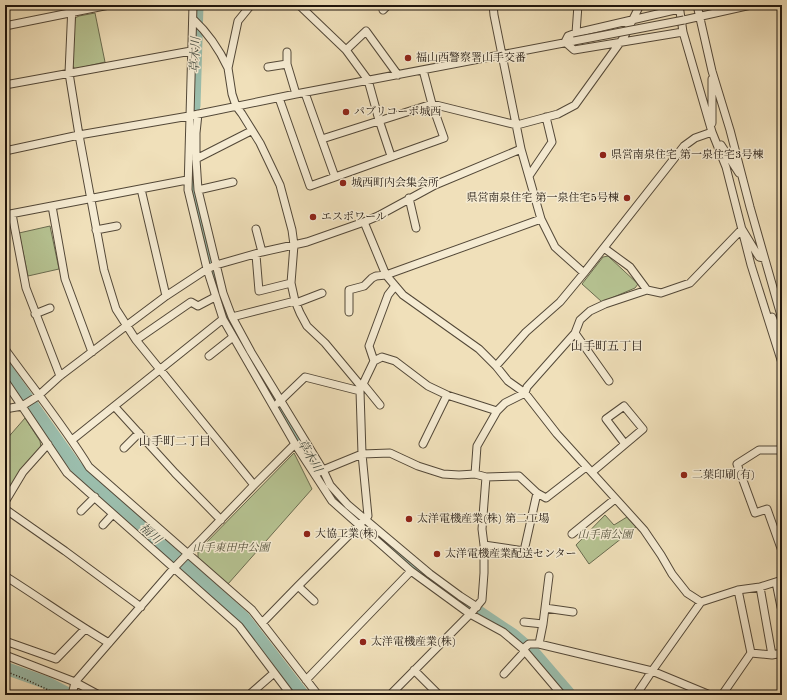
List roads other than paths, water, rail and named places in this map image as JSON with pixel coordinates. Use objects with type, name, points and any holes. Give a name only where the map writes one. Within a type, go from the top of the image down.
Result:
[{"type":"street","points":[[5,26],[72,9],[109,5]]},
{"type":"street","points":[[193,5],[195,21],[191,50],[187,180],[188,190],[212,267],[232,317],[277,403],[295,444],[362,522],[411,571],[474,610],[525,648],[562,695]]},
{"type":"street","points":[[228,68],[238,21],[251,5]]},
{"type":"street","points":[[299,5],[346,50],[368,80],[391,156]]},
{"type":"street","points":[[493,5],[521,149],[541,219],[555,247],[584,273]]},
{"type":"street","points":[[575,37],[578,5]]},
{"type":"street","points":[[322,139],[432,104],[517,125],[558,114],[575,105],[624,37],[640,5]]},
{"type":"street","points":[[697,5],[712,71],[730,130],[764,258],[782,318]]},
{"type":"street","points":[[575,37],[684,20],[751,5]]},
{"type":"street","points":[[5,151],[79,135],[189,116],[565,42],[575,37],[679,7],[683,32],[712,132],[726,167],[751,266],[782,363]]},
{"type":"street","points":[[72,9],[69,73],[96,230],[104,270],[116,309],[136,340],[254,485]]},
{"type":"street","points":[[195,21],[224,60],[228,68],[232,94],[236,106],[260,143],[280,185],[288,213],[294,245],[291,282],[300,313],[307,326],[324,343],[361,387],[380,405]]},
{"type":"street","points":[[346,50],[366,31],[398,75]]},
{"type":"street","points":[[565,42],[574,50],[683,32]]},
{"type":"street","points":[[5,85],[191,50]]},
{"type":"street","points":[[287,52],[288,64],[296,94]]},
{"type":"street","points":[[268,67],[288,64]]},
{"type":"street","points":[[279,98],[310,186],[444,138],[432,104],[424,70]]},
{"type":"street","points":[[712,71],[712,132],[742,178]]},
{"type":"street","points":[[305,93],[335,177]]},
{"type":"street","points":[[198,114],[196,133],[198,190],[212,267],[215,297],[223,319],[233,337],[277,403],[319,472]]},
{"type":"street","points":[[529,176],[552,142],[546,117]]},
{"type":"street","points":[[196,159],[251,131]]},
{"type":"street","points":[[496,366],[526,332],[560,302],[684,146],[695,138],[712,132]]},
{"type":"street","points":[[5,409],[23,405],[37,396],[60,376],[166,296],[212,267],[307,242],[364,222],[435,185],[521,149]]},
{"type":"street","points":[[60,376],[26,288],[9,214],[187,180]]},
{"type":"street","points":[[198,190],[233,182]]},
{"type":"street","points":[[141,189],[166,296]]},
{"type":"street","points":[[409,198],[416,228]]},
{"type":"street","points":[[52,206],[65,279],[92,352]]},
{"type":"street","points":[[349,312],[349,290],[364,286],[376,276],[386,275],[541,219]]},
{"type":"street","points":[[364,222],[386,275],[395,286],[403,295],[479,349],[508,381],[525,393],[557,434],[644,530],[672,574],[687,593],[701,602]]},
{"type":"street","points":[[96,230],[117,226]]},
{"type":"street","points":[[256,229],[259,254],[259,291],[291,282]]},
{"type":"street","points":[[742,229],[759,257],[764,258]]},
{"type":"street","points":[[475,474],[477,446],[497,411],[505,403],[525,393],[527,387],[575,333],[580,320],[590,311],[605,304],[647,290],[661,293],[690,283],[742,229]]},
{"type":"street","points":[[604,248],[630,267],[647,290]]},
{"type":"street","points":[[374,361],[369,346],[388,295],[395,286]]},
{"type":"street","points":[[232,317],[296,302],[322,293]]},
{"type":"street","points":[[136,340],[191,302],[198,306],[215,297]]},
{"type":"street","points":[[35,314],[50,308]]},
{"type":"street","points":[[764,308],[769,310],[782,343]]},
{"type":"street","points":[[72,440],[223,319]]},
{"type":"street","points":[[575,333],[609,381]]},
{"type":"street","points":[[209,356],[233,337]]},
{"type":"street","points":[[5,348],[37,396],[72,440],[89,467],[186,555],[252,610],[318,695]]},
{"type":"street","points":[[262,623],[368,516],[362,454],[361,387],[374,361],[382,357],[395,361],[428,386],[447,395],[497,411]]},
{"type":"street","points":[[277,403],[305,377],[361,387]]},
{"type":"street","points":[[5,381],[23,405],[67,473],[175,567],[239,626],[291,695]]},
{"type":"street","points":[[423,444],[447,395]]},
{"type":"street","points":[[592,472],[643,429],[624,406],[606,419],[625,444]]},
{"type":"street","points":[[115,407],[175,473],[221,520]]},
{"type":"street","points":[[124,448],[138,433]]},
{"type":"street","points":[[5,502],[23,472],[48,444]]},
{"type":"street","points":[[72,695],[75,683],[175,567],[295,444]]},
{"type":"street","points":[[782,450],[759,450],[737,464],[755,514],[767,510],[782,551]]},
{"type":"street","points":[[319,472],[362,454],[390,452],[418,466],[444,474],[475,474],[486,477],[519,476],[536,492],[546,498],[586,467]]},
{"type":"street","points":[[390,695],[474,610],[482,600],[484,544],[482,529],[486,477]]},
{"type":"street","points":[[484,544],[524,551],[536,492]]},
{"type":"street","points":[[81,511],[95,497]]},
{"type":"street","points":[[572,534],[615,499]]},
{"type":"street","points":[[5,509],[141,607]]},
{"type":"street","points":[[103,526],[113,514]]},
{"type":"street","points":[[362,522],[460,596],[474,610]]},
{"type":"street","points":[[306,680],[411,571]]},
{"type":"street","points":[[5,576],[85,629],[109,643]]},
{"type":"street","points":[[539,644],[549,576]]},
{"type":"street","points":[[636,695],[701,602],[738,590],[760,587],[779,581],[782,607]]},
{"type":"street","points":[[298,586],[314,601]]},
{"type":"street","points":[[760,587],[772,656]]},
{"type":"street","points":[[722,695],[751,653],[738,590]]},
{"type":"street","points":[[545,608],[573,612]]},
{"type":"street","points":[[524,622],[543,624]]},
{"type":"street","points":[[5,641],[56,659],[85,629]]},
{"type":"street","points":[[504,674],[525,648],[539,644],[652,671],[710,695]]},
{"type":"street","points":[[751,653],[772,656],[782,654]]},
{"type":"street","points":[[5,655],[75,683],[99,695]]},
{"type":"street","points":[[414,670],[439,695]]},
{"type":"street","points":[[249,695],[274,673]]},
{"type":"waterway","name":"草木川","points":[[194,106],[197,5]]},
{"type":"waterway","name":"草木川","points":[[193,142],[192,169],[197,210],[219,292],[237,336],[329,489],[350,511],[437,584],[513,635],[534,653],[570,695]]},
{"type":"waterway","name":"福川","points":[[5,367],[76,467],[243,617],[303,695]]},
{"type":"waterway","points":[[5,668],[47,683],[70,695]]},
{"type":"place","name":"福山西警察署山手交番","points":[[408,58]]},
{"type":"place","name":"パブリコーポ城西","points":[[346,112]]},
{"type":"place","name":"県営南泉住宅 第一泉住宅3号棟","points":[[603,155]]},
{"type":"place","name":"城西町内会集会所","points":[[343,183]]},
{"type":"place","name":"県営南泉住宅 第一泉住宅5号棟","points":[[627,198]]},
{"type":"place","name":"エスポワール","points":[[313,217]]},
{"type":"place","name":"二葉印刷(有)","points":[[684,475]]},
{"type":"place","name":"太洋電機産業(株) 第二工場","points":[[409,519]]},
{"type":"place","name":"大協工業(株)","points":[[307,534]]},
{"type":"place","name":"太洋電機産業配送センター","points":[[437,554]]},
{"type":"place","name":"太洋電機産業(株)","points":[[363,642]]},
{"type":"district","name":"山手町五丁目","points":[[607,347]]},
{"type":"district","name":"山手町二丁目","points":[[175,442]]},
{"type":"park label","name":"山手南公園","points":[[605,535]]},
{"type":"park label","name":"山手東田中公園","points":[[231,548]]}]
